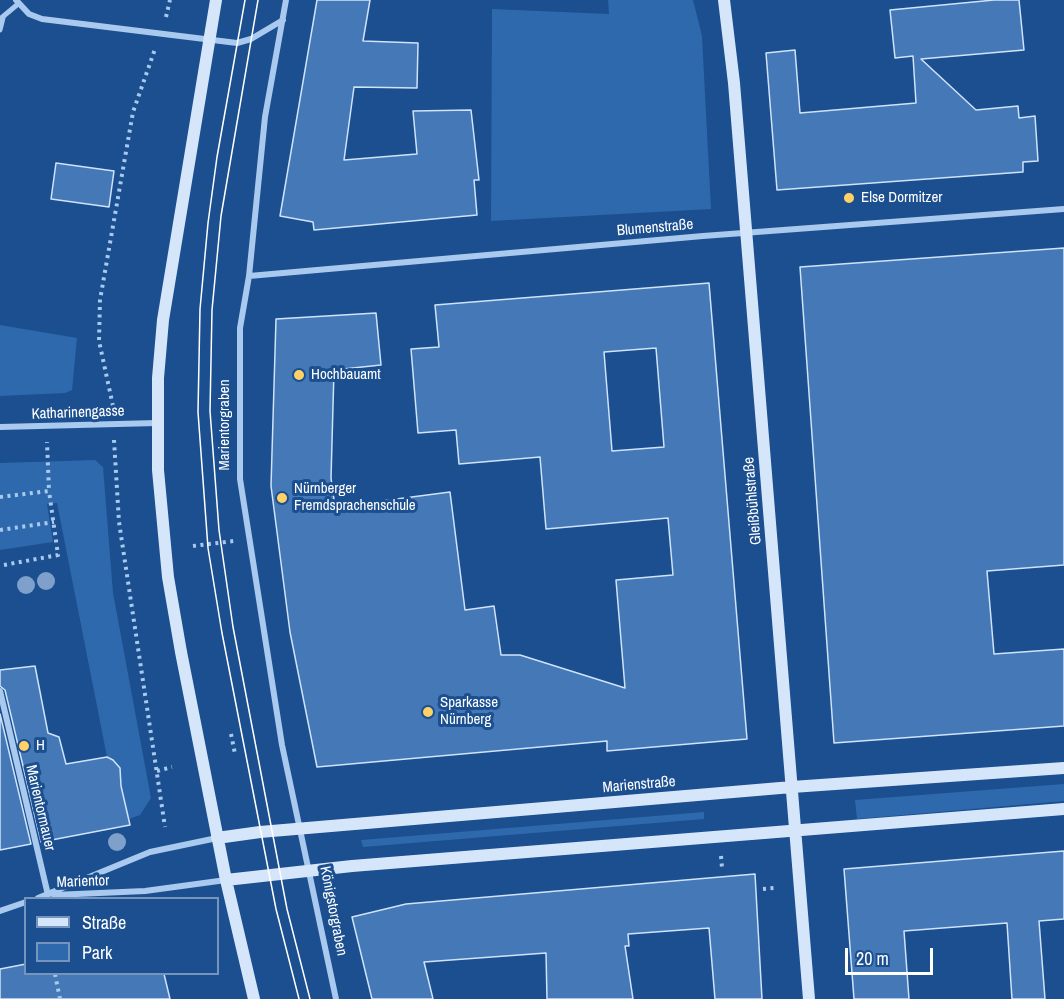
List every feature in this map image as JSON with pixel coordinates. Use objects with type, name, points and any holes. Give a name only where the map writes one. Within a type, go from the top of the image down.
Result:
[{"type":"main road","points":[[216,0],[163,320],[157,423],[158,470],[168,577],[226,880],[254,999]]},
{"type":"main road","name":"Gleißbühlstraße","points":[[724,0],[746,233],[809,999]]},
{"type":"main road","name":"Marienstraße","points":[[218,838],[301,828],[792,787],[1064,768]]},
{"type":"main road","points":[[226,880],[309,871],[1064,809]]},
{"type":"street","name":"Marientorgraben","points":[[286,0],[265,117],[249,276],[240,340],[240,479],[282,745],[301,828]]},
{"type":"street","points":[[0,30],[1,19],[17,2],[29,14],[42,19],[237,43],[251,39],[283,20]]},
{"type":"street","name":"Blumenstraße","points":[[249,276],[746,233],[1064,209]]},
{"type":"street","name":"Katharinengasse","points":[[0,427],[157,423]]},
{"type":"street","name":"Marientormauer","points":[[0,693],[48,895]]},
{"type":"street","name":"Königstorgraben","points":[[301,828],[336,999]]},
{"type":"street","name":"Marientor","points":[[48,895],[150,852],[218,838]]},
{"type":"street","name":"Marientor","points":[[48,895],[145,891],[226,880]]},
{"type":"street","points":[[41,897],[48,895]]},
{"type":"street","points":[[0,911],[24,903]]},
{"type":"path","points":[[160,34],[133,112],[100,300],[99,341],[114,423],[119,522],[165,827]]},
{"type":"path","points":[[4,565],[58,555],[49,491],[47,426]]},
{"type":"path","points":[[0,496],[49,491]]},
{"type":"path","points":[[0,530],[54,522]]},
{"type":"path","points":[[193,546],[249,538]]},
{"type":"path","points":[[231,734],[235,754]]},
{"type":"path","points":[[157,771],[172,767]]},
{"type":"path","points":[[720,855],[722,868]]},
{"type":"path","points":[[763,889],[774,888]]},
{"type":"path","points":[[55,975],[60,999]]},
{"type":"green space","points":[[608,0],[693,0],[702,36],[711,209],[491,221],[492,9],[609,14]]},
{"type":"green space","points":[[0,325],[77,338],[72,390],[65,393],[0,396]]},
{"type":"green space","points":[[95,460],[103,467],[113,593],[151,798],[140,815],[129,819],[121,786],[120,768],[107,757],[57,503],[47,504],[53,542],[0,550],[0,463]]},
{"type":"green space","points":[[1064,784],[1064,801],[857,819],[855,800]]},
{"type":"green space","points":[[704,812],[704,819],[363,847],[361,840]]},
{"type":"building","points":[[317,0],[370,0],[363,41],[418,43],[417,88],[354,87],[344,160],[417,154],[413,111],[471,110],[479,180],[474,180],[477,215],[314,230],[313,222],[280,216]]},
{"type":"building","points":[[994,0],[1019,0],[1024,50],[921,59],[976,110],[1018,106],[1019,118],[1035,116],[1038,161],[1023,162],[1023,172],[777,190],[766,53],[795,50],[800,113],[916,103],[913,56],[895,58],[890,10]]},
{"type":"building","points":[[56,163],[114,171],[109,207],[51,199]]},
{"type":"building","points":[[1064,248],[1064,565],[987,571],[994,654],[1064,649],[1064,726],[834,743],[800,267]]},
{"type":"building","points":[[709,283],[747,739],[607,751],[607,741],[317,767],[290,632],[271,486],[276,319],[376,313],[381,365],[334,370],[331,478],[335,507],[450,492],[465,610],[494,606],[501,655],[520,655],[625,688],[616,580],[673,575],[668,518],[546,529],[540,457],[459,464],[456,430],[418,433],[411,349],[439,347],[435,305]],"holes":[[[656,348],[664,447],[612,451],[604,352]]]},
{"type":"building","points":[[35,666],[48,733],[59,737],[66,764],[107,757],[113,760],[120,768],[121,786],[130,825],[41,842],[5,690],[0,686],[0,670]]},
{"type":"building","points":[[0,714],[31,844],[0,850]]},
{"type":"building","points":[[1064,851],[1064,919],[1039,921],[1045,999],[1012,999],[1007,923],[904,931],[909,999],[854,999],[844,869]]},
{"type":"building","points":[[755,874],[762,999],[715,999],[709,928],[628,934],[629,946],[625,946],[633,999],[547,999],[546,953],[424,962],[433,999],[372,999],[352,917],[406,904]]},
{"type":"building","points":[[24,964],[24,975],[164,975],[170,999],[0,999],[0,969]]},
{"type":"tram line","points":[[245,0],[217,157],[208,223],[200,309],[198,412],[208,548],[222,633],[276,909],[299,999]]},
{"type":"tram line","points":[[258,0],[221,216],[212,310],[210,411],[219,530],[233,627],[287,909],[310,999]]},
{"type":"place","name":"Else Dormitzer","points":[[849,198]]},
{"type":"place","name":"Hochbauamt","points":[[299,375]]},
{"type":"place","name":"Nürnberger Fremdsprachenschule","points":[[282,498]]},
{"type":"place","name":"Sparkasse Nürnberg","points":[[428,712]]},
{"type":"place","name":"H","points":[[24,746]]}]
